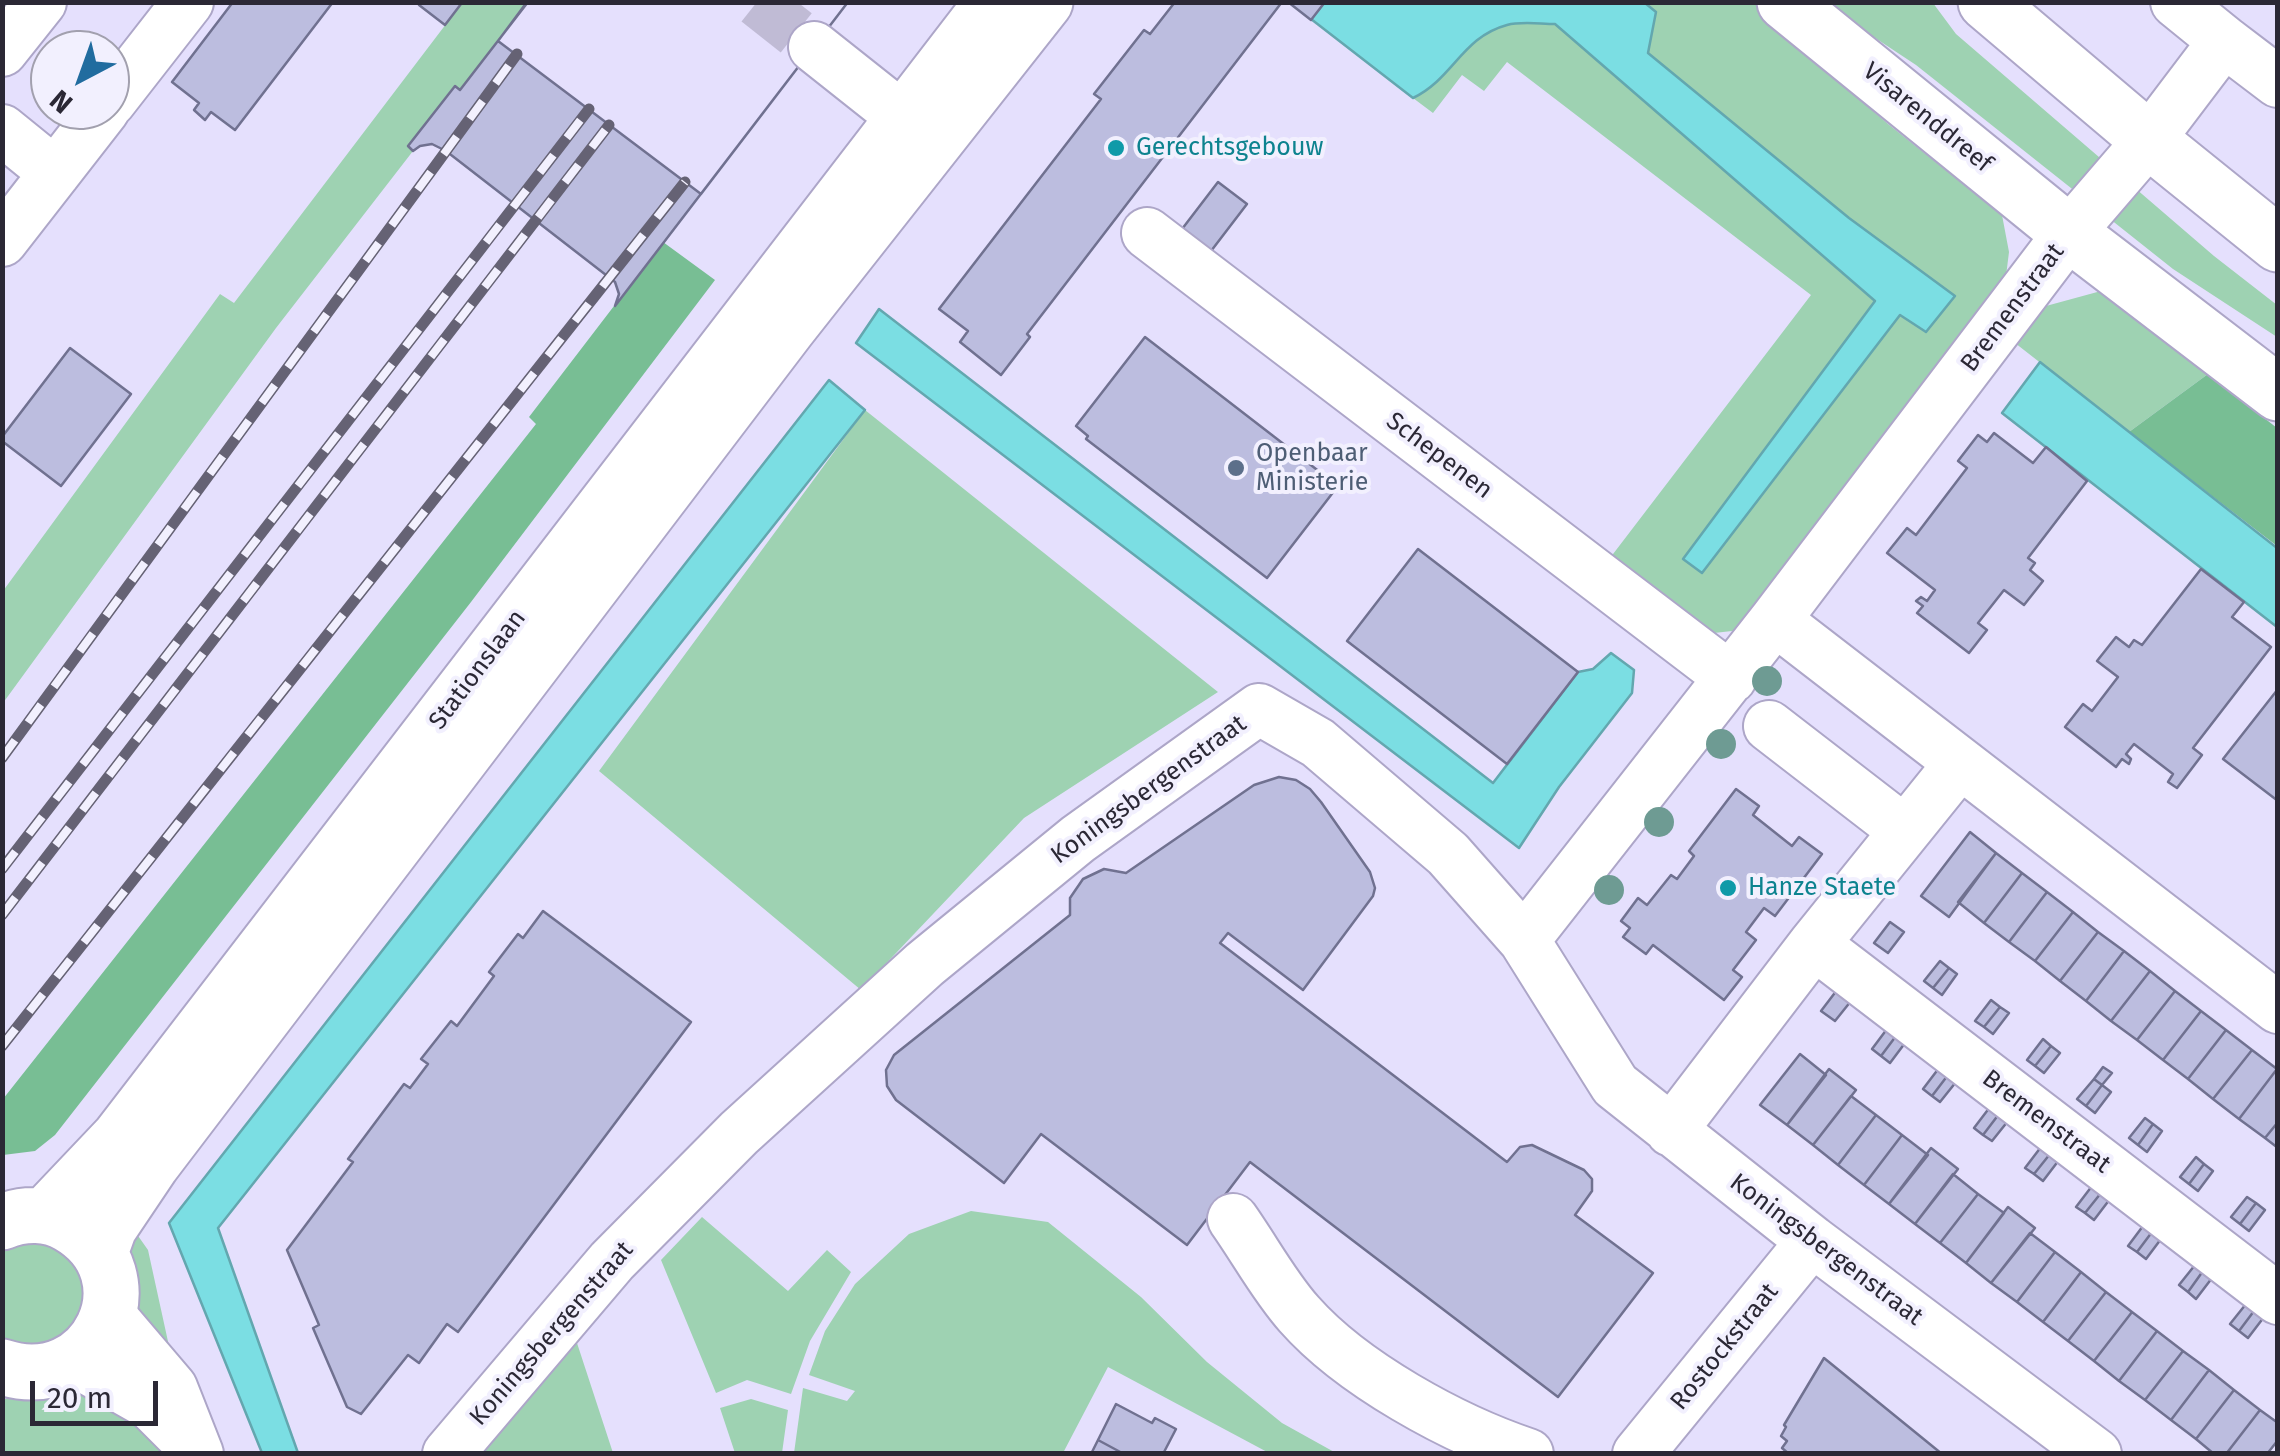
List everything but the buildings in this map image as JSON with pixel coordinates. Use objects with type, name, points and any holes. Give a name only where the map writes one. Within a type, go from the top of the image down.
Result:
[{"type":"main road","points":[[919,130],[993,2]]},
{"type":"main road","points":[[919,130],[1045,2]]},
{"type":"main road","name":"Visarenddreef","points":[[1785,2],[2069,233],[2278,393]]},
{"type":"main road","points":[[1986,2],[2278,244]]},
{"type":"main road","name":"Stationslaan","points":[[24,1219],[119,1138],[919,130]]},
{"type":"main road","name":"Stationslaan","points":[[100,1253],[109,1228],[152,1164],[770,353],[919,130]]},
{"type":"main road","points":[[2,1367],[18,1372],[47,1372],[74,1360],[96,1340],[109,1314],[110,1283],[100,1253],[64,1222],[24,1219]]},
{"type":"street","points":[[2,52],[42,2]]},
{"type":"street","points":[[130,76],[188,2]]},
{"type":"street","points":[[2176,2],[2278,82]]},
{"type":"street","points":[[2069,233],[2149,140],[2224,41]]},
{"type":"street","points":[[814,46],[919,130]]},
{"type":"street","points":[[2,130],[22,202]]},
{"type":"street","points":[[22,202],[86,130]]},
{"type":"street","name":"Schepenen","points":[[1147,233],[1730,678]]},
{"type":"street","name":"Bremenstraat","points":[[1524,940],[1775,620],[2069,233]]},
{"type":"street","points":[[1775,620],[2278,1008]]},
{"type":"street","name":"Koningsbergenstraat","points":[[448,1454],[612,1261],[739,1133],[926,964],[1078,839],[1259,709],[1318,743],[1448,854],[1524,940],[1615,1085],[1812,1241],[2096,1454]]},
{"type":"street","points":[[1769,726],[1905,831]]},
{"type":"street","points":[[1671,1131],[1814,944],[1960,763]]},
{"type":"street","name":"Bremenstraat","points":[[1814,944],[2278,1299]]},
{"type":"street","points":[[1233,1219],[1300,1314],[1364,1370],[1442,1418],[1528,1454]]},
{"type":"street","name":"Rostockstraat","points":[[1638,1454],[1812,1241]]},
{"type":"street","points":[[109,1314],[172,1388],[196,1454]]},
{"type":"street","points":[[74,1360],[150,1404],[196,1454]]},
{"type":"shaded area","points":[[1324,2],[1645,3],[1656,12],[1648,53],[1849,218],[1955,296],[1926,332],[1900,315],[1702,573],[1683,559],[1875,301],[1555,24],[1518,23],[1492,31],[1413,98],[1311,19]]},
{"type":"shaded area","points":[[462,3],[528,3],[460,90],[454,86],[409,146],[413,151],[276,328],[3,703],[3,591],[220,294],[234,303]]},
{"type":"shaded area","points":[[1645,3],[1757,3],[1808,55],[2002,215],[2009,252],[2005,284],[1750,629],[1705,634],[1610,558],[1811,295],[1507,62],[1484,91],[1462,75],[1433,113],[1413,98],[1492,31],[1518,23],[1555,24],[1875,302],[1684,559],[1701,573],[1900,315],[1955,297],[1849,218],[1648,53],[1656,12]]},
{"type":"shaded area","points":[[1830,3],[1933,3],[1956,34],[2214,256],[2277,305],[2277,337],[2173,269],[1916,65],[1848,20]]},
{"type":"shaded area","points":[[663,242],[715,280],[471,602],[55,1135],[35,1151],[3,1155],[3,1099],[536,424],[529,417]]},
{"type":"shaded area","points":[[2101,291],[2208,374],[2129,432],[2015,343],[2046,306]]},
{"type":"shaded area","points":[[879,309],[1493,783],[1578,672],[1593,669],[1611,653],[1634,670],[1632,693],[1559,787],[1519,848],[856,343]]},
{"type":"shaded area","points":[[2040,362],[2277,548],[2277,627],[2002,413]]},
{"type":"shaded area","points":[[2208,374],[2277,428],[2277,546],[2129,432]]},
{"type":"shaded area","points":[[829,380],[865,410],[218,1228],[298,1453],[262,1453],[169,1223]]},
{"type":"shaded area","points":[[865,410],[1218,692],[1024,818],[861,990],[599,771]]},
{"type":"shaded area","points":[[971,1211],[1048,1222],[1141,1297],[1207,1362],[1282,1423],[1336,1453],[1269,1453],[1108,1367],[1063,1453],[794,1453],[803,1388],[847,1401],[855,1391],[809,1375],[825,1331],[855,1284],[909,1234]]},
{"type":"shaded area","points":[[702,1217],[788,1291],[827,1250],[851,1272],[810,1341],[791,1394],[747,1380],[716,1393],[661,1260]]},
{"type":"shaded area","points":[[129,1223],[148,1250],[174,1369],[132,1328],[123,1236]]},
{"type":"shaded area","points":[[25,1230],[87,1264],[81,1334],[3,1352],[2,1237]]},
{"type":"shaded area","points":[[577,1343],[613,1453],[482,1453]]},
{"type":"shaded area","points":[[109,1391],[160,1443],[164,1453],[3,1453],[2,1399],[51,1399]]},
{"type":"shaded area","points":[[751,1399],[788,1410],[782,1453],[735,1453],[720,1408]]},
{"type":"tunnel","points":[[757,2],[814,47]]},
{"type":"railway","points":[[2,758],[517,54]]},
{"type":"railway","points":[[2,869],[589,109]]},
{"type":"railway","points":[[2,915],[609,125]]},
{"type":"railway","points":[[2,1046],[685,182]]},
{"type":"place","name":"Gerechtsgebouw","points":[[1116,148]]},
{"type":"place","name":"Openbaar Ministerie","points":[[1236,468]]},
{"type":"place","name":"Hanze Staete","points":[[1728,888]]}]
